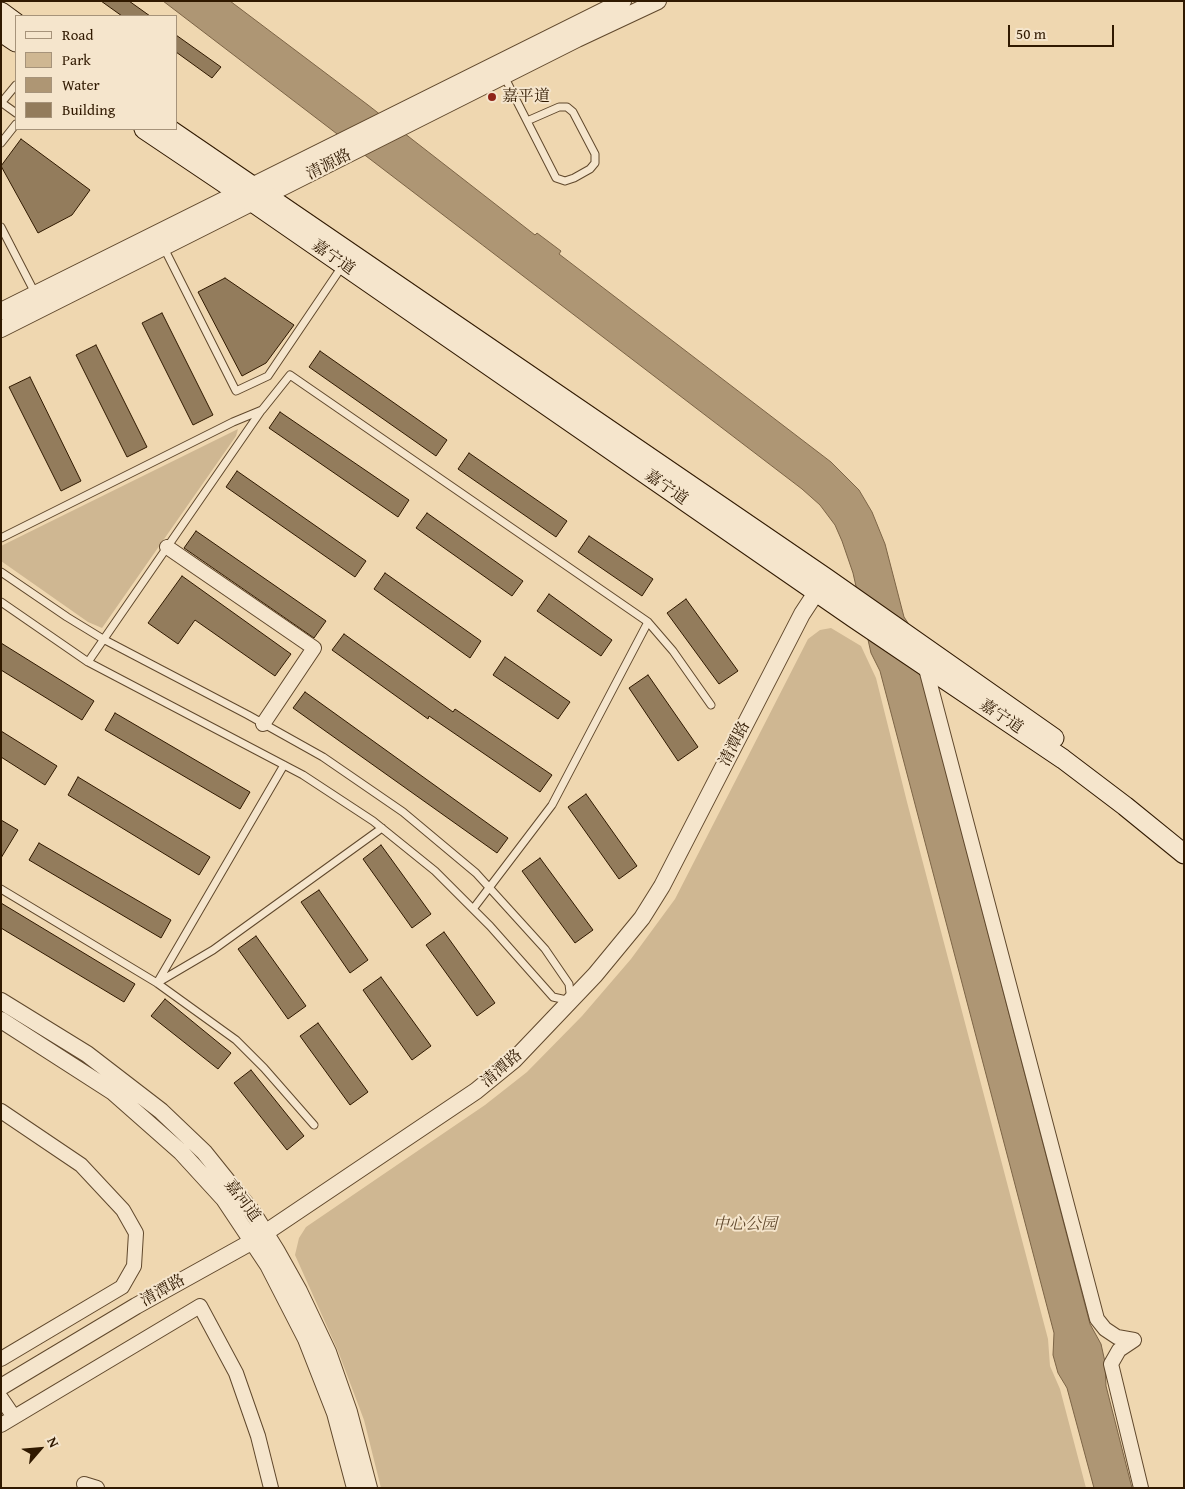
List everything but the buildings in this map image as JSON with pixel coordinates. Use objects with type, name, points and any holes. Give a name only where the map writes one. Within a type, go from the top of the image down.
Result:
[{"type":"main road","points":[[1,12],[15,22]]},
{"type":"main road","points":[[1,32],[15,41]]},
{"type":"main road","name":"嘉宁道","points":[[146,130],[253,194],[821,585],[854,618],[1063,759],[1184,854]]},
{"type":"main road","name":"嘉宁道","points":[[170,130],[344,265],[821,585],[852,597],[921,644],[1101,772],[1184,838]]},
{"type":"street","name":"清源路","points":[[1,329],[164,248],[334,144],[623,1]]},
{"type":"street","name":"清源路","points":[[1,310],[253,194],[346,156],[658,1]]},
{"type":"street","points":[[167,547],[314,648],[263,724]]},
{"type":"street","name":"清潭路","points":[[1,1387],[136,1306],[259,1237],[476,1091],[514,1060],[595,975],[642,918],[662,886],[798,623],[821,585]]},
{"type":"street","points":[[925,665],[1097,1319],[1105,1329],[1117,1337],[1134,1340],[1119,1350],[1111,1364],[1140,1488]]},
{"type":"street","name":"嘉河道","points":[[1,1001],[87,1054],[161,1111],[213,1163],[253,1214],[259,1237]]},
{"type":"street","name":"嘉河道","points":[[1,1020],[113,1092],[181,1152],[259,1237],[299,1291],[328,1352],[349,1412],[358,1488]]},
{"type":"street","points":[[1,1111],[81,1165],[124,1210],[136,1233],[134,1266],[122,1287],[1,1359]]},
{"type":"street","points":[[1,1425],[200,1306],[236,1373],[258,1436],[271,1488]]},
{"type":"street","points":[[1,1398],[14,1418]]},
{"type":"lane","points":[[504,76],[556,178],[565,180],[574,178],[590,170],[594,163],[594,154],[573,112],[567,108],[560,107],[527,121]]},
{"type":"lane","points":[[15,86],[1,103],[15,112]]},
{"type":"lane","points":[[1,143],[15,125]]},
{"type":"lane","points":[[1,227],[35,293]]},
{"type":"lane","points":[[164,248],[236,391],[268,376],[344,265]]},
{"type":"lane","points":[[88,662],[262,410],[290,375],[648,622],[673,651],[711,705]]},
{"type":"lane","points":[[1,538],[233,422],[262,410]]},
{"type":"lane","points":[[1,572],[103,639],[323,757],[403,812],[476,873],[545,949],[569,984],[571,1001],[553,997],[490,926],[435,870],[382,828],[303,775],[88,662],[1,602]]},
{"type":"lane","points":[[473,909],[552,805],[648,622]]},
{"type":"lane","points":[[157,983],[284,765]]},
{"type":"lane","points":[[157,983],[213,950],[382,828]]},
{"type":"lane","points":[[1,890],[157,983],[236,1040],[264,1068],[314,1125]]},
{"type":"green space","points":[[238,429],[236,436],[102,628],[88,622],[1,561],[1,546]]},
{"type":"green space","name":"中心公园","points":[[831,628],[861,646],[876,678],[1048,1339],[1050,1366],[1060,1389],[1086,1488],[381,1488],[364,1420],[338,1351],[295,1255],[299,1238],[306,1227],[485,1105],[527,1072],[582,1016],[631,959],[675,899],[808,639],[820,630]]},
{"type":"water","points":[[163,1],[230,1],[535,235],[537,233],[561,251],[559,254],[831,462],[859,490],[872,512],[885,544],[904,617],[910,626],[927,699],[1090,1324],[1101,1344],[1105,1362],[1106,1386],[1132,1488],[1094,1488],[1067,1388],[1058,1373],[1053,1355],[1054,1333],[880,671],[871,653],[853,573],[835,525],[820,505],[802,489]]},
{"type":"place","name":"嘉平道","points":[[492,97]]}]
